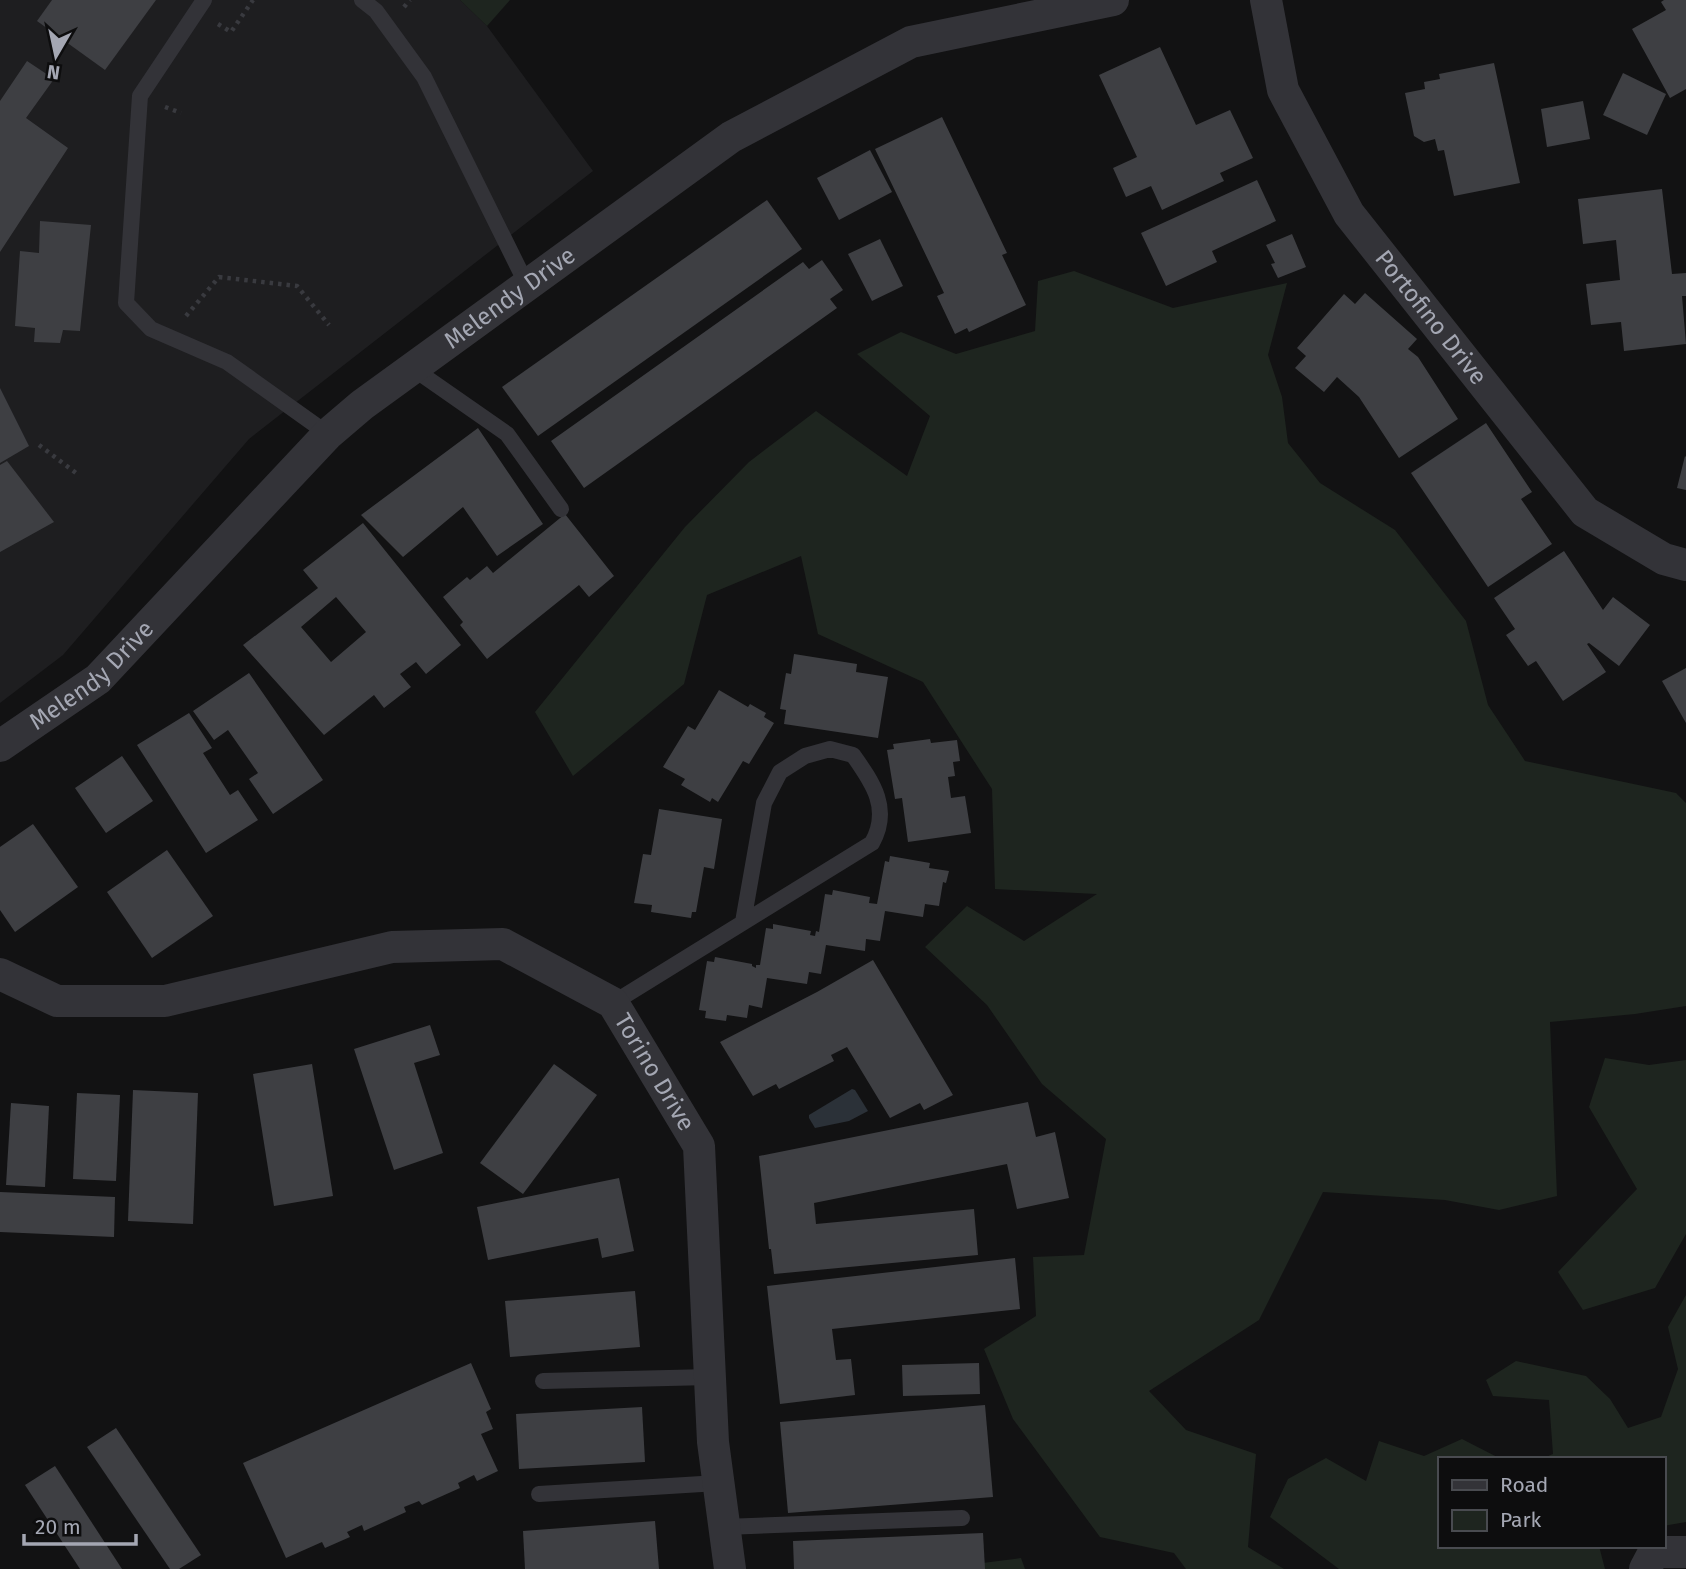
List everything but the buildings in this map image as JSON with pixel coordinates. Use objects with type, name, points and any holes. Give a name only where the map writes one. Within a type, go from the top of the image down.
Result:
[{"type":"street","name":"Melendy Drive","points":[[0,746],[97,679],[328,434],[411,367],[731,137],[911,42],[1113,0]]},
{"type":"street","name":"Portofino Drive","points":[[1266,0],[1283,90],[1349,214],[1585,512],[1664,559],[1686,565]]},
{"type":"street","name":"Torino Drive","points":[[0,974],[57,1001],[164,1001],[392,947],[503,944],[613,1003],[699,1146],[713,1441],[730,1569]]},
{"type":"street","points":[[1645,1569],[1654,1552],[1686,1552]]},
{"type":"lane","points":[[204,0],[140,96],[126,303],[151,329],[227,362],[328,434]]},
{"type":"lane","points":[[362,0],[376,11],[424,77],[527,285]]},
{"type":"lane","points":[[411,367],[507,434],[561,509]]},
{"type":"lane","points":[[613,1003],[872,844],[880,829],[880,806],[871,781],[853,755],[831,749],[805,756],[780,772],[764,803],[743,922]]},
{"type":"lane","points":[[543,1381],[710,1377]]},
{"type":"lane","points":[[538,1494],[718,1483]]},
{"type":"lane","points":[[724,1527],[962,1518]]},
{"type":"path","points":[[161,333],[177,309],[187,317],[219,277],[297,286],[329,325]]},
{"type":"path","points":[[38,445],[76,473]]},
{"type":"shaded area","points":[[0,0],[460,0],[487,26],[593,171],[249,439],[63,655],[0,703]]},
{"type":"shaded area","points":[[852,1089],[868,1111],[849,1121],[815,1128],[809,1115]]},
{"type":"green space","points":[[460,0],[510,0],[487,26]]},
{"type":"green space","points":[[1074,271],[1173,308],[1287,283],[1268,355],[1282,397],[1288,443],[1320,483],[1395,530],[1466,621],[1488,705],[1525,761],[1676,793],[1686,803],[1686,1006],[1550,1022],[1557,1196],[1499,1210],[1445,1200],[1323,1192],[1259,1320],[1149,1391],[1186,1430],[1256,1454],[1248,1547],[1284,1569],[1186,1569],[1174,1553],[1100,1537],[1013,1419],[984,1349],[1036,1316],[1033,1257],[1084,1255],[1106,1139],[1042,1084],[987,1005],[925,947],[967,906],[1024,941],[1097,894],[995,889],[992,789],[923,682],[818,634],[801,556],[707,595],[684,684],[573,776],[535,712],[685,527],[749,462],[816,411],[907,476],[930,416],[857,354],[901,332],[956,354],[1035,331],[1038,281]]},
{"type":"green space","points":[[1605,1058],[1649,1065],[1686,1060],[1686,1234],[1655,1288],[1583,1310],[1558,1272],[1637,1189],[1589,1107]]},
{"type":"green space","points":[[1686,1295],[1686,1522],[1665,1526],[1665,1457],[1546,1457],[1553,1454],[1549,1400],[1493,1396],[1486,1380],[1516,1361],[1586,1376],[1610,1399],[1628,1428],[1661,1417],[1678,1369],[1668,1327]]},
{"type":"green space","points":[[1462,1439],[1497,1457],[1438,1457],[1438,1548],[1600,1548],[1605,1569],[1339,1569],[1270,1517],[1288,1479],[1326,1458],[1366,1481],[1379,1441],[1424,1456]]},
{"type":"green space","points":[[1021,1558],[1025,1569],[966,1569],[967,1565]]}]
